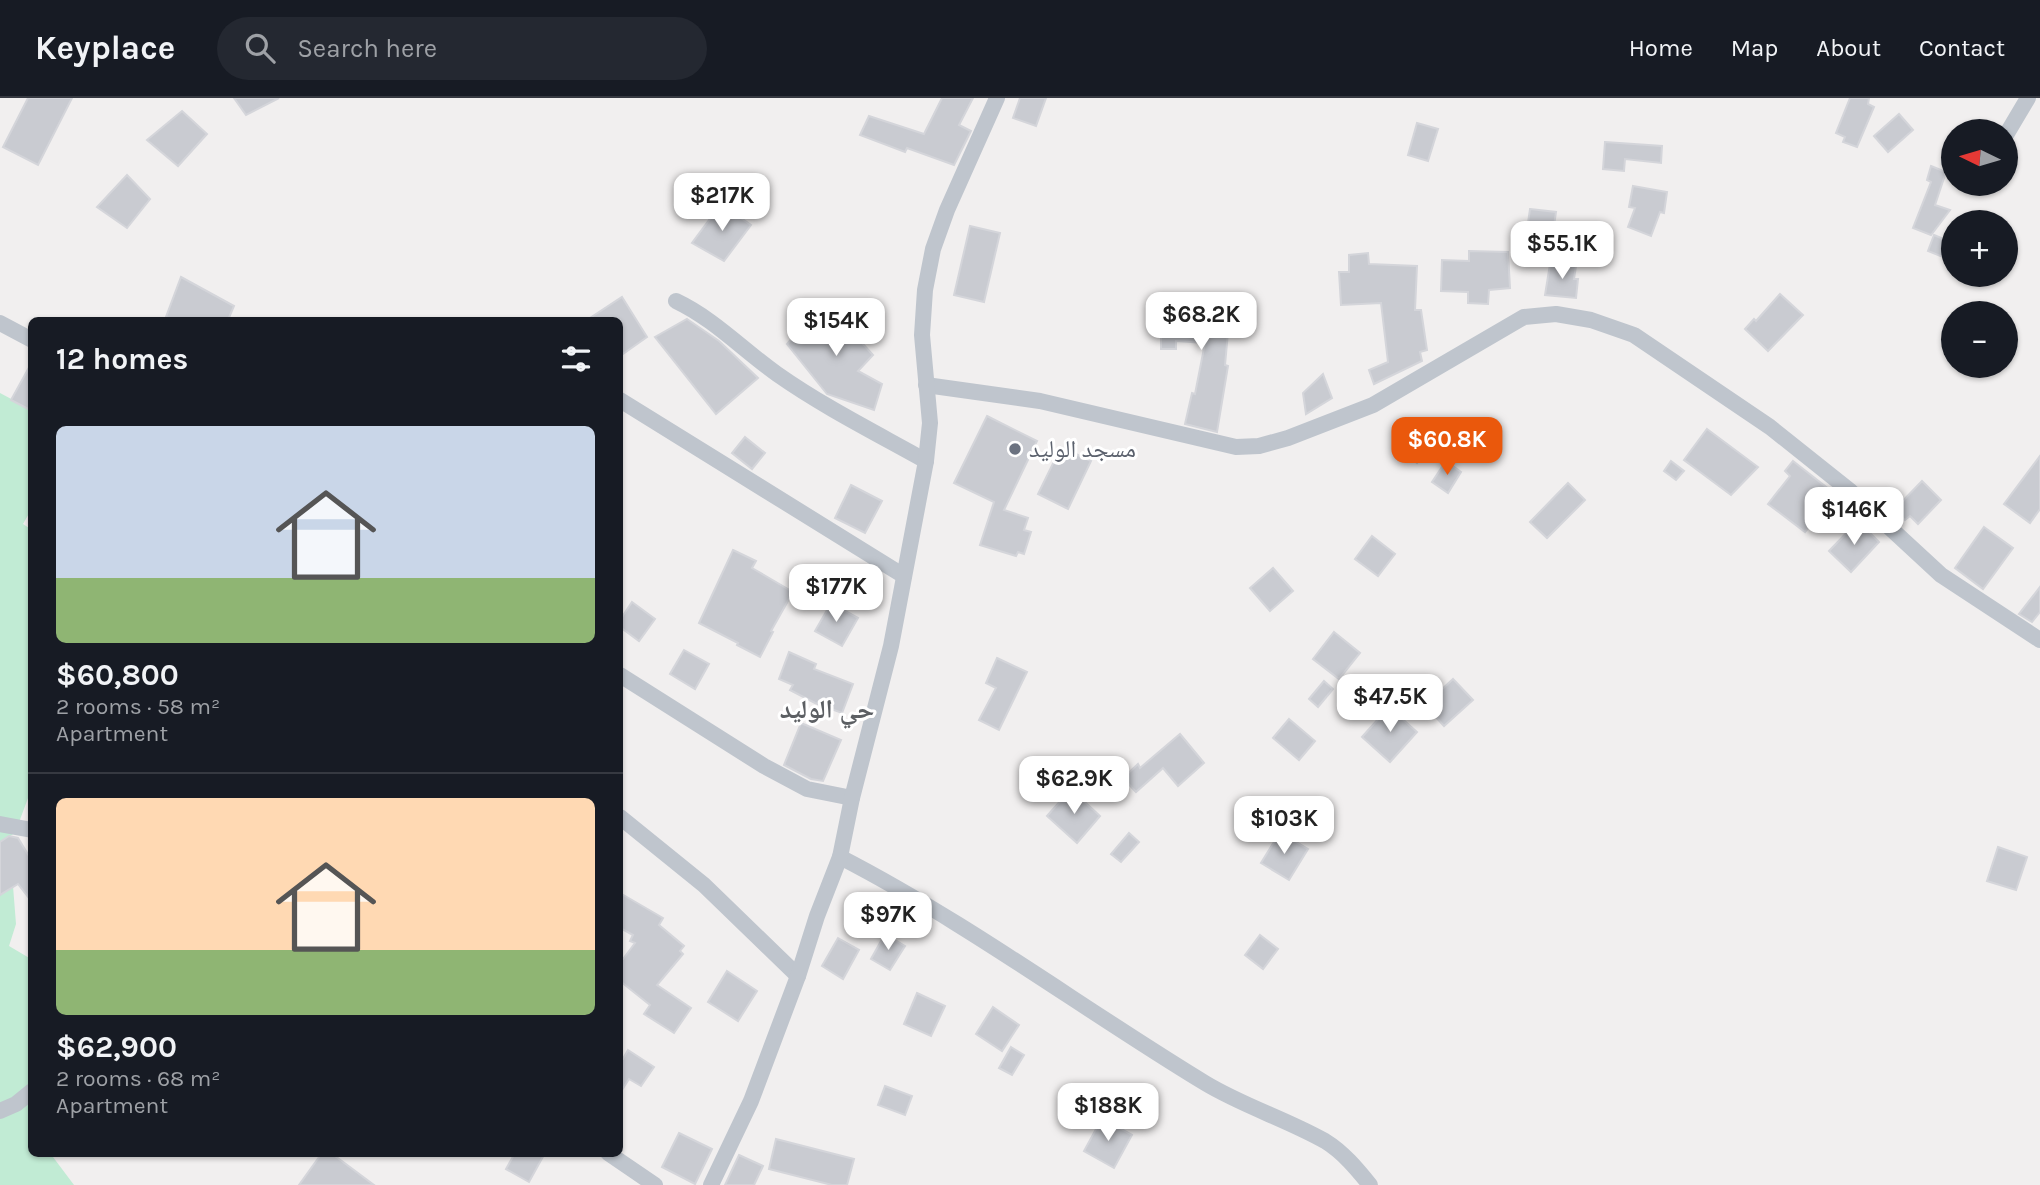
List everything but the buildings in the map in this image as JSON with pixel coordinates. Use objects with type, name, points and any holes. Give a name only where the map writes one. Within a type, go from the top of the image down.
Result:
[{"type":"street","points":[[711,1185],[751,1101],[840,857],[852,798],[891,646],[926,461],[930,423],[922,335],[924,301],[933,249],[947,210],[997,98]]},
{"type":"street","points":[[2016,119],[2028,98]]},
{"type":"street","points":[[676,301],[710,321],[808,395],[926,461]]},
{"type":"street","points":[[926,385],[1040,401],[1236,447],[1259,446],[1288,438],[1373,405],[1524,317],[1556,314],[1591,320],[1634,335],[1770,427],[1849,489],[1941,575],[2040,640]]},
{"type":"street","points":[[0,323],[28,338]]},
{"type":"street","points":[[623,402],[904,576]]},
{"type":"street","points":[[623,678],[764,766],[807,789],[852,798]]},
{"type":"street","points":[[623,819],[704,885],[798,976]]},
{"type":"street","points":[[0,824],[28,829]]},
{"type":"street","points":[[840,857],[1000,949],[1206,1083],[1244,1105],[1326,1142],[1347,1159],[1370,1185]]},
{"type":"street","points":[[0,1111],[16,1104],[28,1094]]},
{"type":"street","points":[[614,1157],[655,1185]]},
{"type":"green space","points":[[0,393],[28,408],[28,515],[23,524],[28,527],[28,798],[15,833],[0,842]]},
{"type":"green space","points":[[13,886],[16,924],[9,946],[28,957],[28,1157],[53,1157],[74,1185],[0,1185],[0,895]]},
{"type":"place","name":"مسجد الوليد","points":[[1015,449]]},
{"type":"district","name":"حي الوليد","points":[[827,709]]}]
